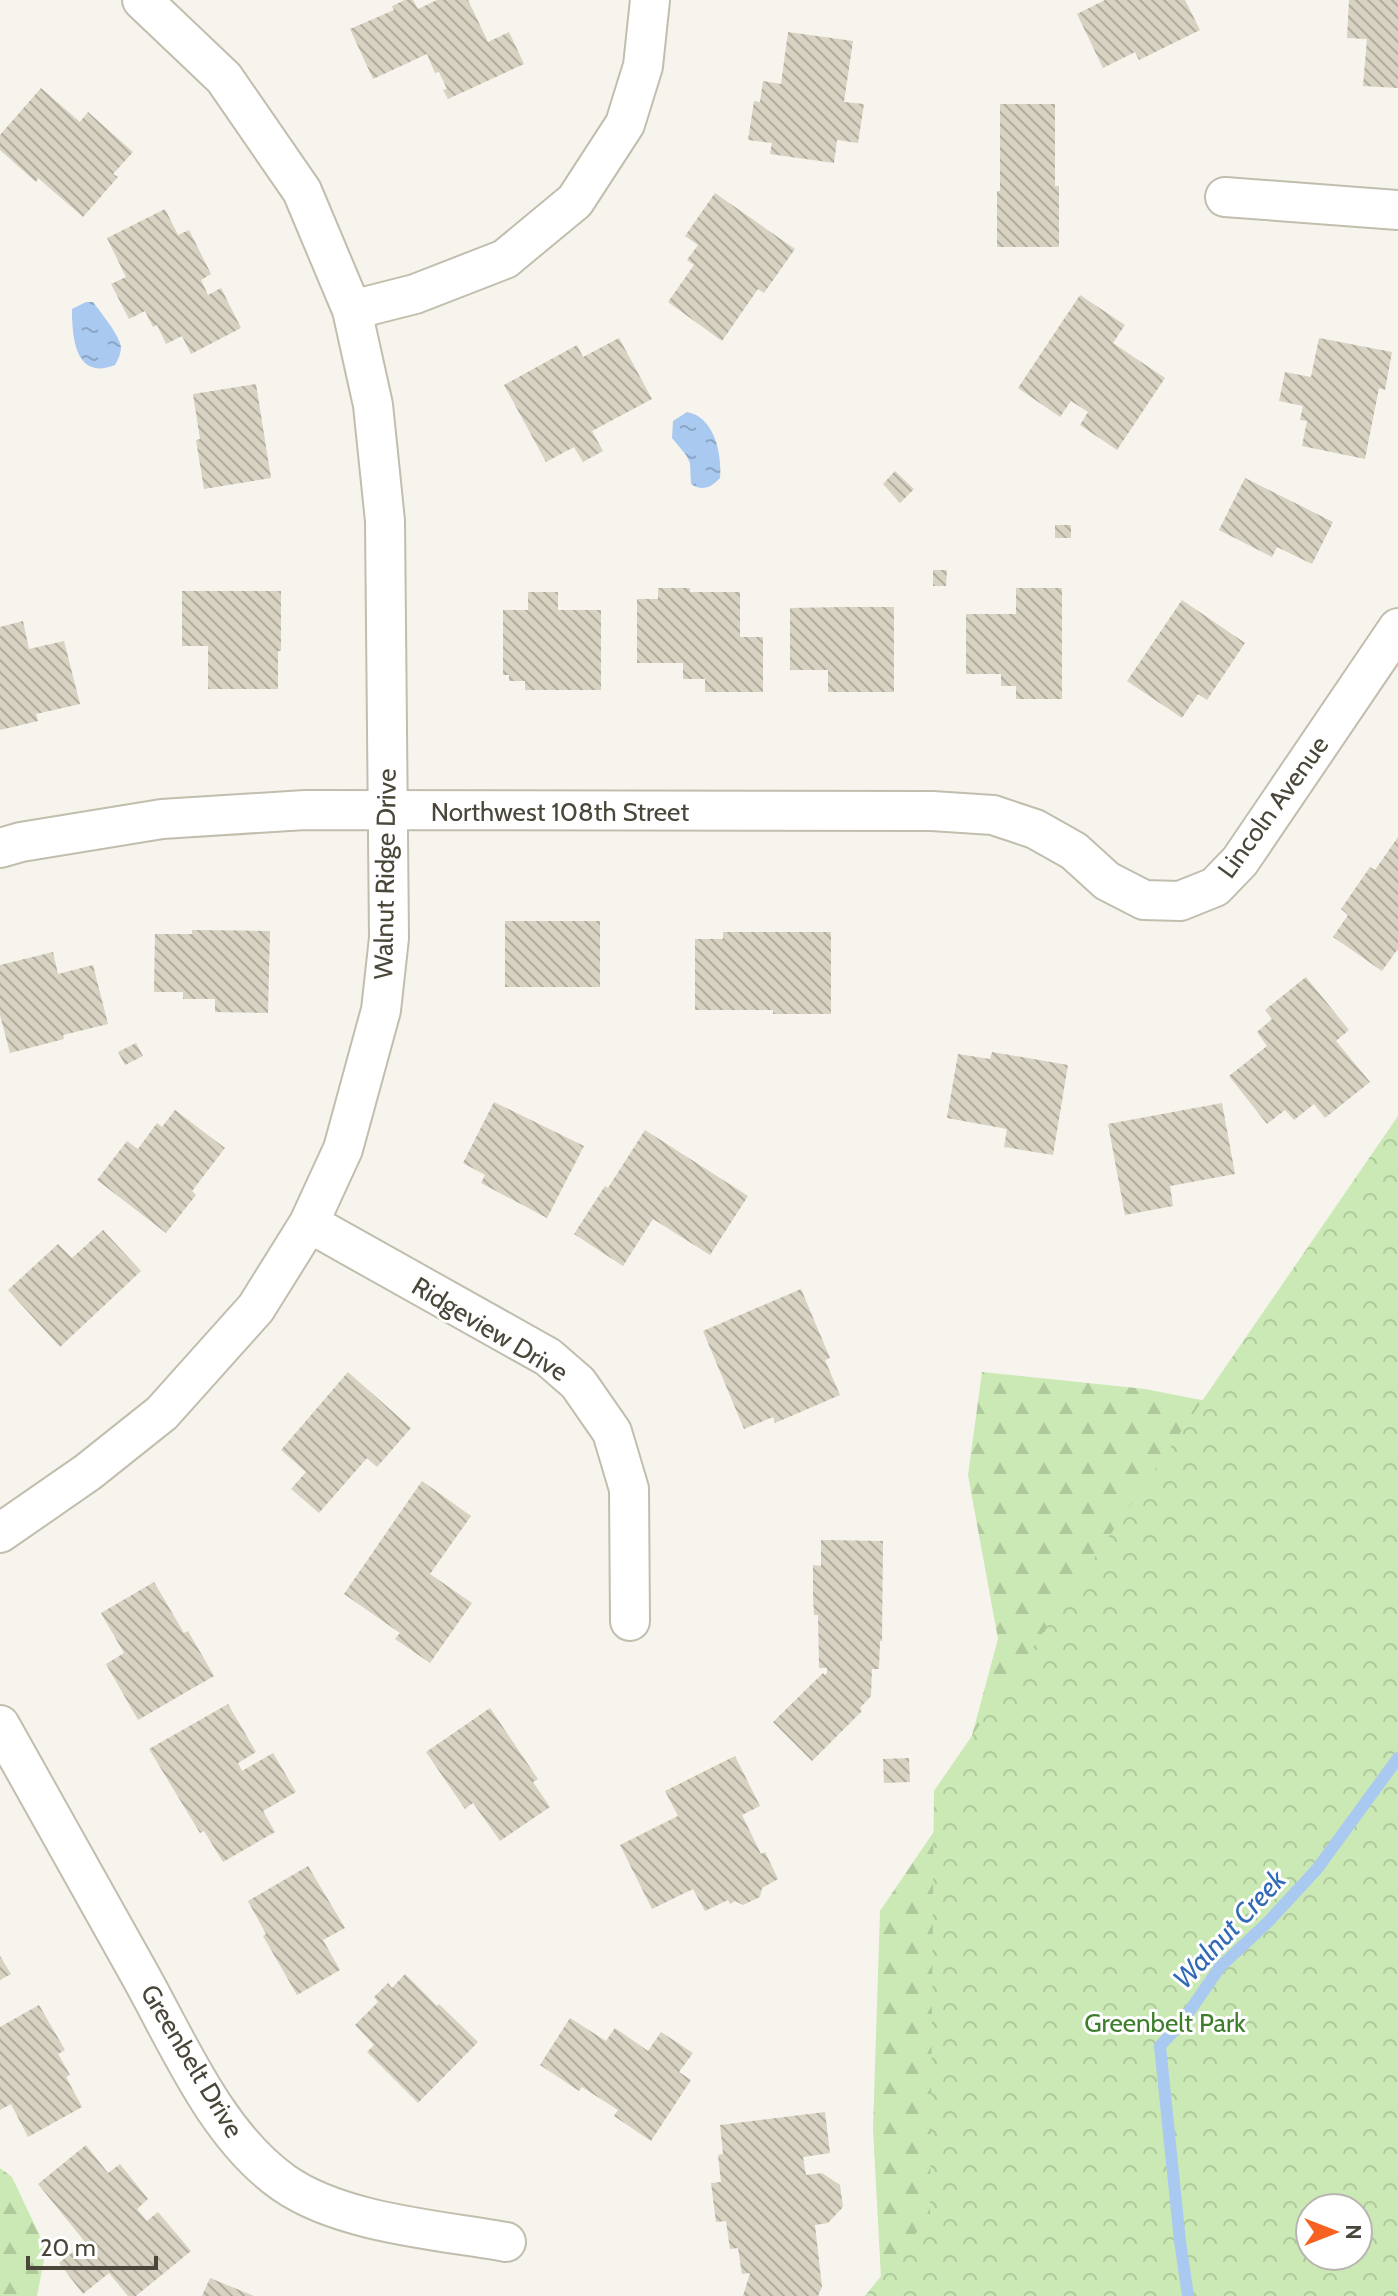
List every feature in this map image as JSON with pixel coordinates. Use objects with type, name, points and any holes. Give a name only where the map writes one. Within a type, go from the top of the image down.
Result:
[{"type":"street","name":"Walnut Ridge Drive","points":[[0,1533],[88,1472],[162,1413],[256,1308],[309,1223],[343,1149],[381,1010],[389,938],[385,521],[373,405],[352,310],[302,191],[224,78],[142,0]]},
{"type":"street","points":[[352,310],[415,294],[505,259],[575,201],[625,124],[643,66],[650,0]]},
{"type":"street","points":[[1225,197],[1398,210]]},
{"type":"street","name":"Lincoln Avenue","points":[[932,811],[993,815],[1035,829],[1074,851],[1107,881],[1144,900],[1180,901],[1215,887],[1240,861],[1398,628]]},
{"type":"street","name":"Northwest 108th Street","points":[[0,848],[162,819],[305,810],[932,811]]},
{"type":"street","name":"Ridgeview Drive","points":[[309,1223],[548,1357],[578,1383],[612,1432],[629,1489],[630,1621]]},
{"type":"street","name":"Greenbelt Drive","points":[[0,1725],[208,2097],[249,2154],[286,2184],[328,2206],[381,2220],[506,2242]]},
{"type":"green space","name":"Greenbelt Park","points":[[1398,1116],[1398,2296],[865,2296],[930,2216],[934,1791]]},
{"type":"green space","points":[[982,1372],[1145,1389],[1242,1408],[1089,2023],[882,2296],[873,2129],[880,1911],[954,1802],[998,1639],[968,1475]]},
{"type":"green space","points":[[0,2168],[12,2177],[46,2249],[37,2296],[0,2296]]},
{"type":"water","points":[[93,302],[120,342],[121,349],[115,365],[91,367],[78,354],[72,309]]},
{"type":"water","points":[[687,412],[704,421],[718,448],[720,478],[707,487],[699,488],[691,484],[690,463],[672,438],[673,421]]},
{"type":"building","points":[[413,0],[418,9],[437,0],[468,0],[488,42],[509,32],[524,64],[448,99],[443,90],[447,89],[439,72],[435,73],[427,54],[373,79],[350,29],[394,10],[392,6]]},
{"type":"building","points":[[1105,0],[1185,0],[1200,30],[1139,60],[1135,52],[1103,68],[1077,14]]},
{"type":"building","points":[[1349,0],[1398,0],[1398,88],[1363,86],[1367,39],[1347,38]]},
{"type":"building","points":[[788,32],[853,41],[844,102],[864,104],[858,143],[837,140],[834,163],[770,154],[772,143],[748,140],[754,101],[760,102],[763,81],[781,84]]},
{"type":"building","points":[[41,88],[80,122],[88,112],[133,152],[113,174],[118,177],[83,217],[0,150],[0,135]]},
{"type":"building","points":[[1000,104],[1055,104],[1059,247],[997,247]]},
{"type":"building","points":[[715,193],[795,249],[764,293],[758,289],[722,341],[668,302],[694,265],[687,260],[698,245],[685,236]]},
{"type":"building","points":[[165,209],[178,235],[189,230],[211,274],[201,280],[208,295],[221,288],[241,328],[191,354],[182,336],[166,344],[157,325],[153,327],[145,311],[129,319],[111,284],[126,277],[107,238]]},
{"type":"building","points":[[1080,295],[1125,325],[1113,343],[1165,378],[1117,450],[1080,425],[1088,412],[1071,401],[1060,417],[1018,388]]},
{"type":"building","points":[[619,338],[652,399],[592,431],[603,451],[583,462],[574,447],[546,462],[504,385],[577,345],[583,357]]},
{"type":"building","points":[[1319,338],[1392,352],[1385,390],[1379,388],[1365,459],[1302,446],[1307,421],[1300,420],[1303,406],[1279,401],[1285,372],[1311,377]]},
{"type":"building","points":[[256,384],[271,478],[204,489],[193,394]]},
{"type":"building","points":[[895,471],[914,489],[900,503],[883,484]]},
{"type":"building","points":[[1245,478],[1333,522],[1312,564],[1277,547],[1272,557],[1219,530]]},
{"type":"building","points":[[1055,525],[1071,525],[1071,538],[1055,538]]},
{"type":"building","points":[[933,570],[947,570],[946,586],[933,586]]},
{"type":"building","points":[[658,588],[690,588],[690,592],[740,592],[740,637],[763,637],[763,692],[705,692],[705,679],[683,679],[683,663],[637,663],[637,599],[658,599]]},
{"type":"building","points":[[1016,588],[1062,588],[1062,699],[1016,699],[1016,686],[1001,686],[1001,674],[966,674],[966,614],[1016,614]]},
{"type":"building","points":[[182,591],[281,591],[278,689],[208,689],[208,646],[182,646]]},
{"type":"building","points":[[528,592],[558,592],[558,610],[601,610],[601,690],[525,690],[525,681],[509,681],[509,675],[503,675],[503,610],[528,610]]},
{"type":"building","points":[[1182,600],[1245,643],[1207,700],[1198,694],[1182,718],[1127,681]]},
{"type":"building","points":[[894,607],[894,692],[828,692],[828,670],[790,670],[790,608]]},
{"type":"building","points":[[23,621],[29,649],[64,641],[80,704],[36,714],[38,721],[0,730],[0,627]]},
{"type":"building","points":[[1398,837],[1398,951],[1382,971],[1333,937],[1348,915],[1341,909],[1370,867],[1375,870]]},
{"type":"building","points":[[505,921],[600,921],[600,987],[505,987]]},
{"type":"building","points":[[192,930],[270,931],[268,1013],[215,1012],[215,999],[183,999],[183,992],[154,992],[155,934],[192,934]]},
{"type":"building","points":[[723,932],[831,932],[831,1014],[695,1010],[695,939],[723,939]]},
{"type":"building","points":[[53,952],[58,974],[93,965],[108,1024],[10,1053],[0,1015],[0,965]]},
{"type":"building","points":[[1306,977],[1349,1030],[1336,1041],[1370,1082],[1325,1118],[1314,1104],[1294,1120],[1285,1110],[1267,1124],[1229,1076],[1267,1046],[1257,1032],[1272,1019],[1265,1010]]},
{"type":"building","points":[[136,1043],[143,1056],[125,1065],[118,1052]]},
{"type":"building","points":[[992,1052],[1068,1065],[1053,1155],[1004,1147],[1007,1129],[947,1118],[958,1054],[990,1059]]},
{"type":"building","points":[[494,1102],[584,1146],[547,1218],[481,1183],[485,1175],[463,1163]]},
{"type":"building","points":[[1222,1103],[1235,1174],[1170,1186],[1173,1206],[1125,1215],[1108,1124]]},
{"type":"building","points":[[175,1110],[225,1148],[192,1191],[196,1195],[166,1233],[97,1180],[127,1141],[138,1149],[157,1123],[162,1127]]},
{"type":"building","points":[[645,1130],[748,1196],[710,1255],[653,1219],[623,1266],[574,1234]]},
{"type":"building","points":[[103,1230],[141,1271],[60,1347],[8,1290],[58,1244],[72,1258]]},
{"type":"building","points":[[801,1289],[830,1358],[825,1360],[840,1395],[775,1423],[773,1417],[744,1429],[703,1331]]},
{"type":"building","points":[[348,1372],[411,1428],[377,1467],[367,1458],[319,1513],[291,1489],[306,1472],[281,1450]]},
{"type":"building","points":[[422,1481],[471,1516],[430,1574],[472,1603],[430,1663],[395,1639],[400,1633],[344,1594]]},
{"type":"building","points":[[821,1540],[883,1541],[882,1641],[879,1669],[872,1669],[871,1696],[860,1708],[862,1711],[812,1761],[773,1722],[823,1673],[827,1673],[827,1668],[819,1668],[818,1615],[814,1615],[813,1597],[813,1565],[821,1566]]},
{"type":"building","points":[[154,1582],[214,1676],[138,1720],[106,1664],[124,1653],[101,1613]]},
{"type":"building","points":[[228,1704],[256,1752],[238,1763],[242,1771],[273,1753],[296,1792],[263,1811],[275,1832],[223,1862],[204,1831],[200,1833],[149,1749]]},
{"type":"building","points":[[490,1708],[538,1779],[533,1782],[550,1807],[500,1841],[473,1803],[465,1809],[426,1752]]},
{"type":"building","points":[[735,1756],[760,1806],[742,1815],[761,1854],[765,1852],[778,1879],[762,1888],[760,1897],[743,1905],[735,1901],[730,1904],[728,1900],[705,1911],[693,1889],[652,1909],[620,1845],[678,1816],[665,1791]]},
{"type":"building","points":[[909,1758],[910,1782],[884,1783],[883,1759]]},
{"type":"building","points":[[308,1866],[345,1928],[323,1940],[340,1970],[297,1995],[263,1936],[266,1934],[248,1901]]},
{"type":"building","points":[[0,1956],[11,1974],[0,1980]]},
{"type":"building","points":[[405,1974],[478,2042],[418,2103],[367,2052],[374,2045],[355,2025],[378,2002],[374,1997],[388,1983],[392,1988]]},
{"type":"building","points":[[39,2005],[65,2050],[58,2054],[82,2107],[28,2137],[11,2104],[0,2110],[0,2027]]},
{"type":"building","points":[[570,2018],[606,2041],[615,2028],[648,2051],[661,2032],[693,2053],[679,2072],[691,2080],[651,2141],[614,2116],[618,2110],[582,2087],[579,2091],[540,2065]]},
{"type":"building","points":[[825,2112],[830,2153],[803,2157],[806,2175],[822,2173],[840,2185],[843,2207],[828,2223],[815,2225],[822,2287],[818,2296],[743,2296],[750,2273],[742,2274],[738,2248],[730,2249],[726,2221],[716,2222],[711,2183],[721,2182],[718,2155],[723,2154],[720,2125]]},
{"type":"building","points":[[86,2145],[108,2173],[120,2164],[148,2199],[137,2209],[147,2221],[158,2212],[191,2251],[136,2296],[128,2296],[109,2273],[83,2294],[59,2263],[85,2242],[38,2184]]},
{"type":"building","points":[[210,2278],[254,2296],[202,2296]]},
{"type":"waterway","name":"Walnut Creek","points":[[1188,2296],[1160,2046],[1182,2022],[1220,1967],[1269,1921],[1317,1869],[1398,1758]]}]
